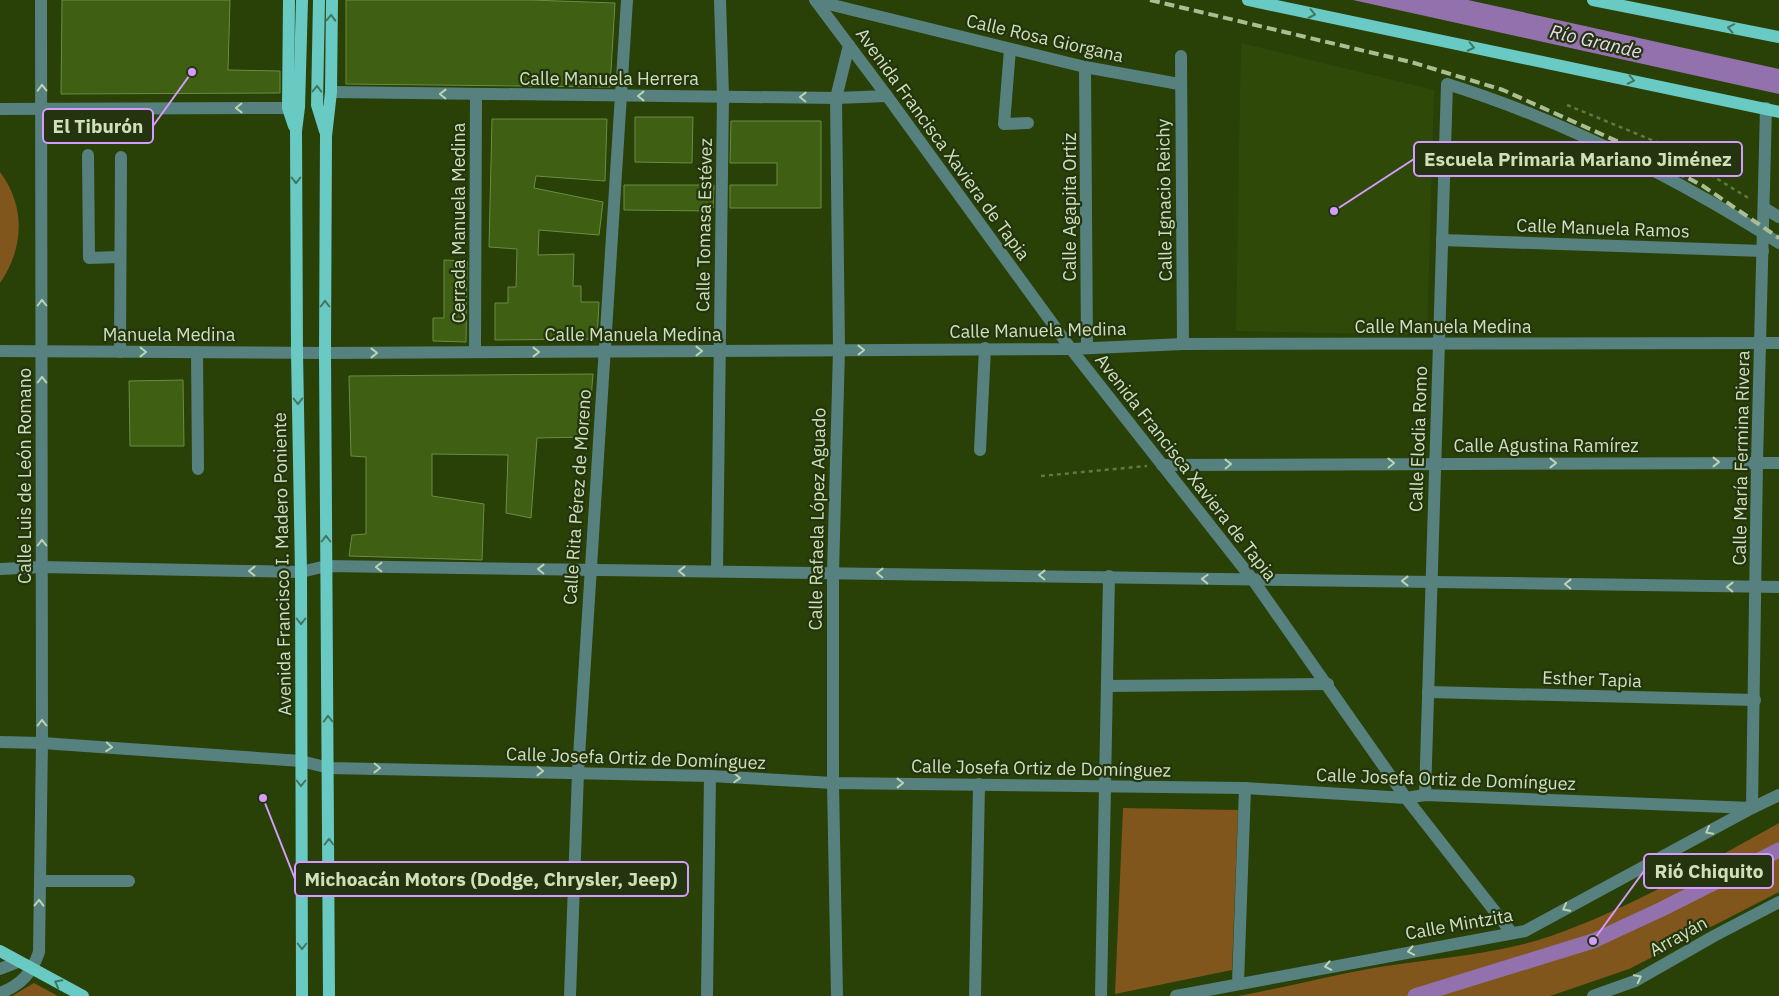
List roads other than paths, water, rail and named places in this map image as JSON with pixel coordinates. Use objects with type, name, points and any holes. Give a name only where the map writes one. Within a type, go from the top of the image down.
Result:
[{"type":"main road","name":"Avenida Francisco I. Madero Poniente","points":[[289,0],[288,108],[296,131]]},
{"type":"main road","name":"Avenida Francisco I. Madero Poniente","points":[[302,0],[299,107],[296,131],[297,352],[301,572],[302,996]]},
{"type":"main road","points":[[319,0],[317,104],[326,136]]},
{"type":"main road","points":[[329,996],[325,353],[326,136],[332,92],[332,0]]},
{"type":"main road","points":[[1248,0],[1779,112]]},
{"type":"main road","points":[[1600,1],[1779,37]]},
{"type":"main road","points":[[0,951],[83,996]]},
{"type":"street","name":"Calle Luis de León Romano","points":[[33,969],[39,952],[42,743],[41,0]]},
{"type":"street","name":"Calle Rita Pérez de Moreno","points":[[570,996],[578,772],[627,0]]},
{"type":"street","name":"Calle Tomasa Estévez","points":[[717,571],[723,96],[720,0]]},
{"type":"street","name":"Avenida Francisca Xaviera de Tapia","points":[[815,1],[849,44],[1071,349],[1254,580],[1406,798],[1511,932]]},
{"type":"street","name":"Calle Rosa Giorgana","points":[[815,1],[1085,67],[1179,84]]},
{"type":"street","name":"Calle Rafaela López Aguado","points":[[837,996],[832,573],[839,350],[836,98],[849,44]]},
{"type":"street","points":[[1010,49],[1004,124],[1028,123]]},
{"type":"street","name":"Calle Ignacio Reichy","points":[[1180,56],[1183,344]]},
{"type":"street","name":"Calle Agapita Ortiz","points":[[1085,67],[1087,348]]},
{"type":"street","name":"Calle Elodia Romo","points":[[1425,795],[1447,84],[1535,114],[1682,186],[1763,233]]},
{"type":"street","name":"Calle Manuela Herrera","points":[[332,92],[836,98],[887,96]]},
{"type":"street","name":"Cerrada Manuela Medina","points":[[475,352],[476,94]]},
{"type":"street","points":[[0,109],[288,108]]},
{"type":"street","name":"Calle María Fermina Rivera","points":[[1752,808],[1757,462],[1766,108]]},
{"type":"street","points":[[88,155],[89,258],[119,257]]},
{"type":"street","points":[[120,352],[121,157]]},
{"type":"street","points":[[1764,208],[1779,217]]},
{"type":"street","points":[[1763,233],[1779,243]]},
{"type":"street","name":"Calle Manuela Ramos","points":[[1442,240],[1762,251]]},
{"type":"street","name":"Calle Manuela Medina","points":[[297,352],[1071,349],[1183,344],[1779,343]]},
{"type":"street","points":[[980,450],[985,348]]},
{"type":"street","name":"Manuela Medina","points":[[0,351],[297,352]]},
{"type":"street","points":[[197,352],[198,469]]},
{"type":"street","name":"Calle Agustina Ramírez","points":[[1162,465],[1779,463]]},
{"type":"street","points":[[0,569],[42,567],[301,572],[326,566],[1779,587]]},
{"type":"street","points":[[1101,996],[1109,576]]},
{"type":"street","points":[[1107,686],[1328,684]]},
{"type":"street","name":"Esther Tapia","points":[[1428,692],[1755,700]]},
{"type":"street","name":"Calle Josefa Ortiz de Domínguez","points":[[0,742],[42,743],[301,761],[329,768],[578,772],[710,776],[833,783],[979,784],[1106,788],[1245,788],[1406,798],[1425,795],[1752,808]]},
{"type":"street","points":[[707,996],[710,776]]},
{"type":"street","points":[[975,996],[979,784]]},
{"type":"street","points":[[1238,983],[1245,788]]},
{"type":"street","name":"Calle Mintzita","points":[[1176,996],[1511,932],[1525,931],[1752,808],[1779,796]]},
{"type":"street","points":[[40,881],[129,881]]},
{"type":"street","name":"Arrayán","points":[[1593,996],[1635,981],[1779,902]]},
{"type":"street","points":[[0,969],[18,962]]},
{"type":"street","points":[[0,993],[15,988],[33,969]]},
{"type":"water","name":"Río Grande","points":[[1353,0],[1468,0],[1779,69],[1779,94]]},
{"type":"waterway","points":[[1415,996],[1593,941],[1662,909],[1779,850]]},
{"type":"railway","points":[[1150,0],[1411,62],[1503,90],[1630,147],[1703,186],[1779,238]]},
{"type":"place","name":"El Tiburón","points":[[192,72]]},
{"type":"place","name":"Escuela Primaria Mariano Jiménez","points":[[1334,211]]},
{"type":"place","name":"Michoacán Motors (Dodge, Chrysler, Jeep)","points":[[263,798]]},
{"type":"place","name":"Rió Chiquito","points":[[1593,941]]}]
